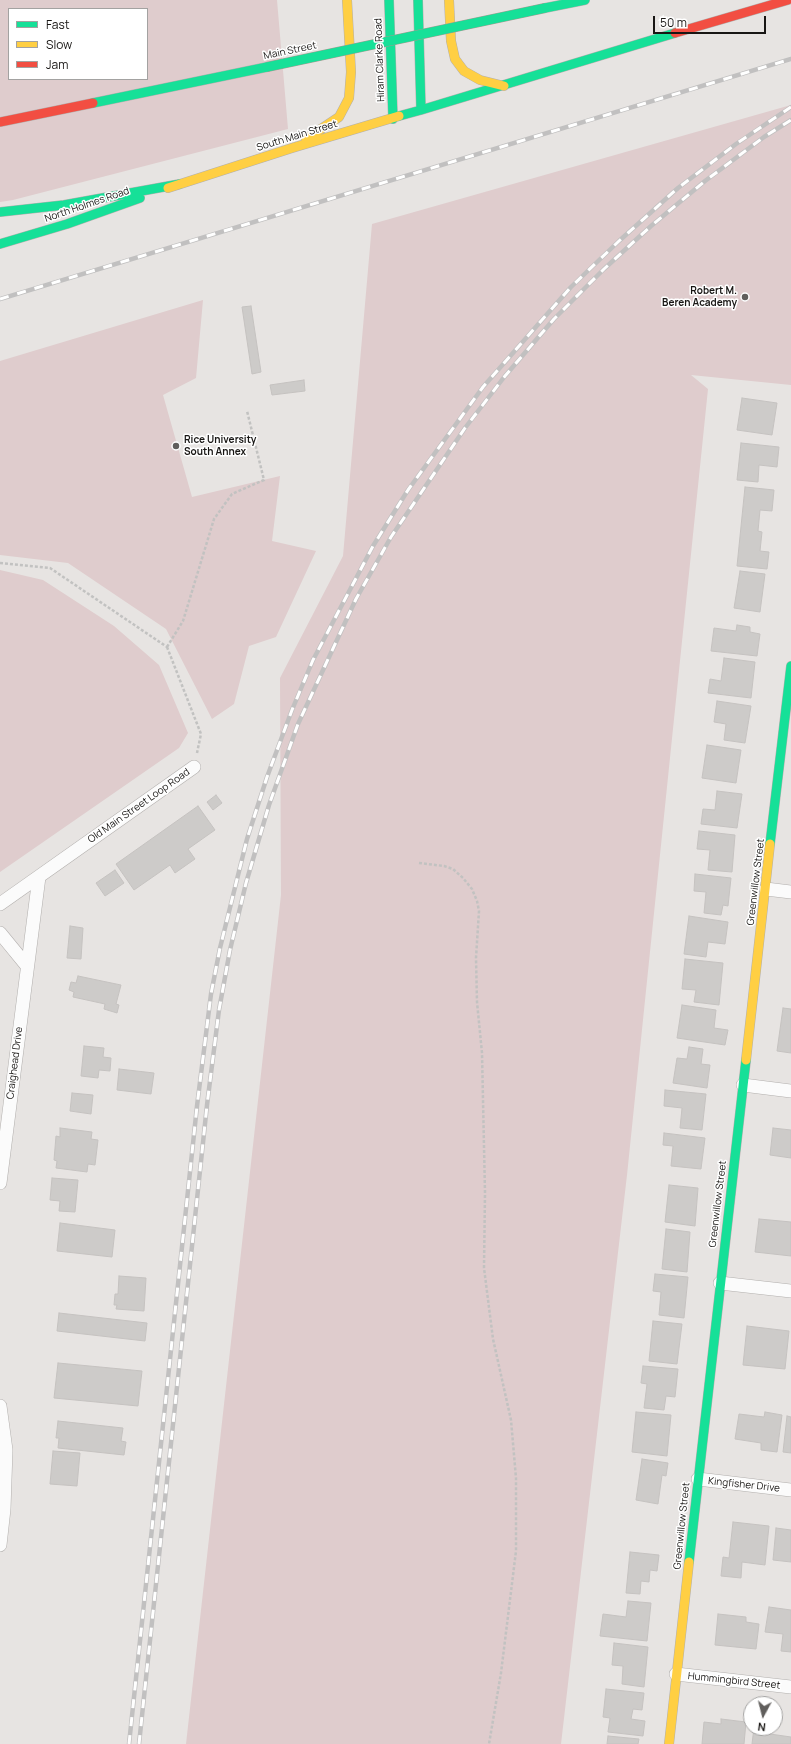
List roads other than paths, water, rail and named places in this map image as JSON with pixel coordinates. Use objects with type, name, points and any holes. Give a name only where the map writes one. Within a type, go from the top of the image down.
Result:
[{"type":"main road","points":[[292,148],[339,117],[349,98],[351,79],[347,0]]},
{"type":"main road","name":"Hiram Clarke Road","points":[[389,0],[393,118]]},
{"type":"main road","points":[[418,0],[421,110]]},
{"type":"main road","points":[[449,0],[451,41],[455,58],[464,71],[480,80],[504,86]]},
{"type":"main road","name":"Main Street","points":[[0,122],[585,0]]},
{"type":"main road","name":"South Main Street","points":[[180,184],[292,148],[504,86],[615,50],[788,0]]},
{"type":"main road","points":[[0,212],[64,205],[180,184]]},
{"type":"main road","name":"North Holmes Road","points":[[0,244],[67,224],[180,184]]},
{"type":"main road","name":"Greenwillow Street","points":[[669,1744],[720,1283],[790,692],[791,666]]},
{"type":"street","name":"Old Main Street Loop Road","points":[[0,904],[194,767]]},
{"type":"street","name":"Craighead Drive","points":[[0,1184],[39,877]]},
{"type":"street","points":[[766,889],[791,892]]},
{"type":"street","points":[[0,933],[27,966]]},
{"type":"street","points":[[743,1086],[791,1091]]},
{"type":"street","points":[[720,1283],[791,1291]]},
{"type":"street","points":[[0,1406],[6,1450],[4,1509],[0,1545]]},
{"type":"street","name":"Kingfisher Drive","points":[[698,1479],[791,1490]]},
{"type":"street","name":"Hummingbird Street","points":[[676,1674],[791,1687]]},
{"type":"railway","points":[[0,299],[791,59]]},
{"type":"railway","points":[[129,1744],[197,1106],[211,994],[220,948],[247,839],[267,777],[292,710],[313,660],[373,546],[408,490],[483,387],[571,287],[619,241],[678,188],[736,144],[791,107]]},
{"type":"railway","points":[[139,1744],[207,1105],[219,1010],[230,950],[246,883],[269,805],[298,724],[356,599],[391,537],[465,428],[505,376],[554,319],[604,269],[651,226],[705,181],[764,137],[791,120]]},
{"type":"place","name":"Robert M. Beren Academy","points":[[745,297]]},
{"type":"place","name":"Rice University South Annex","points":[[176,446]]}]
